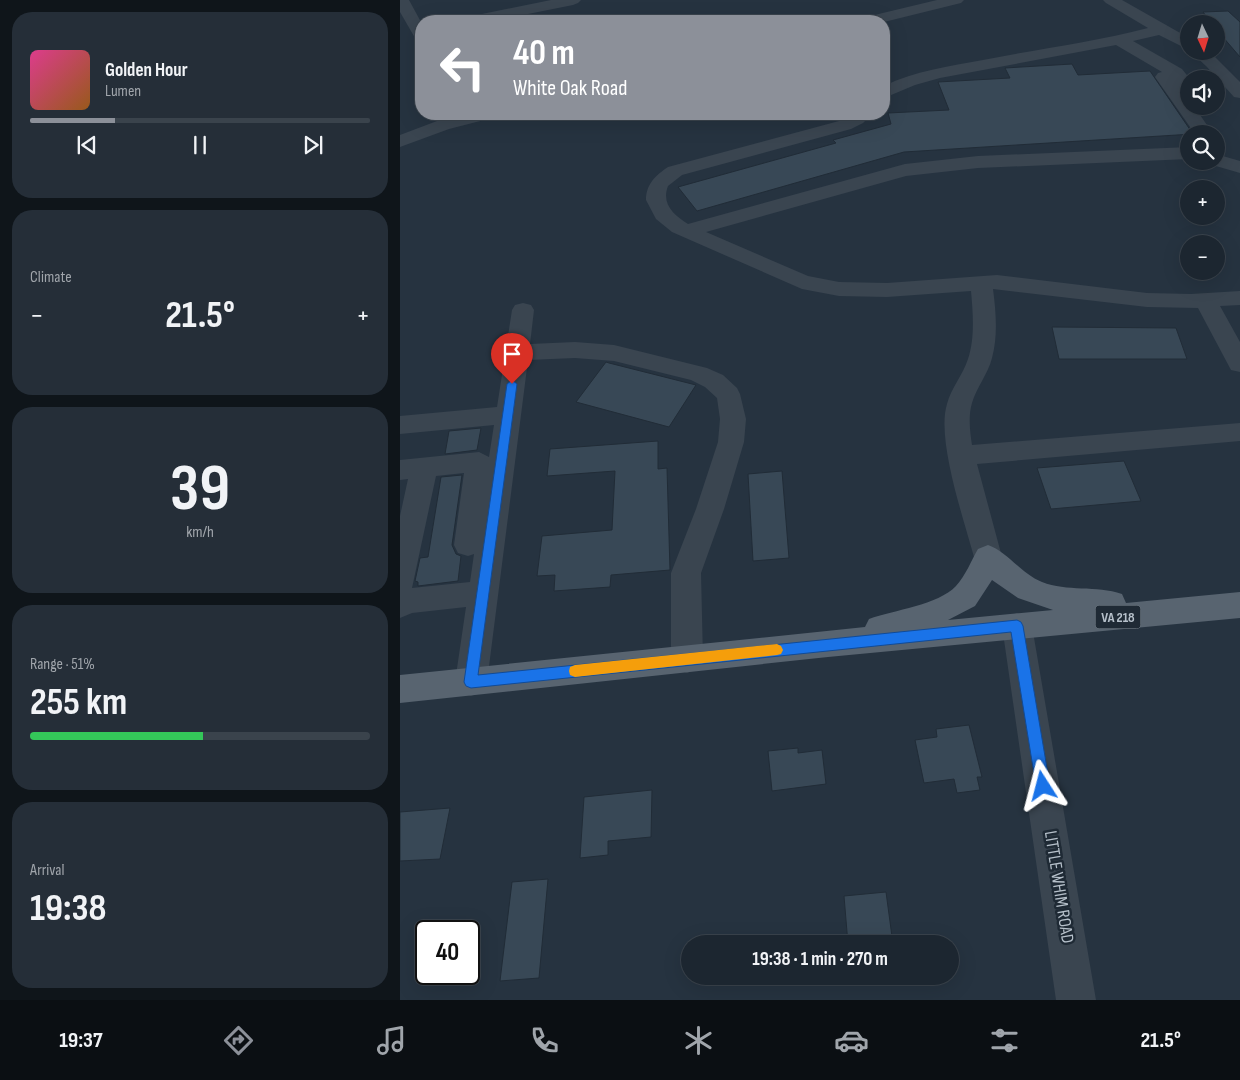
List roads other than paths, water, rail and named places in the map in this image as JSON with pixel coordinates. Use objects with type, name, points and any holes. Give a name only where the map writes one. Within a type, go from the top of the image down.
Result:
[{"type":"main road","points":[[828,644],[957,601],[971,588],[988,557],[997,568],[1024,588],[1056,599],[1229,606]]},
{"type":"main road","name":"VA 218","points":[[400,689],[828,644],[1229,606]]},
{"type":"street","points":[[401,0],[415,30]]},
{"type":"street","points":[[501,15],[573,0]]},
{"type":"street","points":[[890,16],[956,0]]},
{"type":"street","points":[[1111,0],[1180,40]]},
{"type":"street","points":[[890,89],[953,70],[1120,41],[1162,29]]},
{"type":"street","points":[[1120,41],[1176,73],[1180,78]]},
{"type":"street","points":[[1209,60],[1240,93]]},
{"type":"street","points":[[1160,64],[1162,75],[1198,125]]},
{"type":"street","points":[[400,141],[459,120]]},
{"type":"street","points":[[855,120],[845,125],[683,169],[660,181],[655,190],[656,201],[674,224],[686,231],[756,263],[814,285],[870,291],[981,283],[1011,283],[1147,300],[1240,298]]},
{"type":"street","points":[[686,231],[889,174],[952,164],[1180,153]]},
{"type":"street","points":[[1225,163],[1240,167]]},
{"type":"street","points":[[981,283],[985,315],[980,360],[958,410],[957,431],[961,456],[988,557]]},
{"type":"street","points":[[1205,300],[1240,364]]},
{"type":"street","points":[[471,682],[523,310]]},
{"type":"street","points":[[517,352],[575,350],[614,353],[698,374],[714,381],[728,394],[733,419],[731,442],[710,509],[686,573],[687,659]]},
{"type":"street","points":[[400,425],[508,415]]},
{"type":"street","points":[[961,456],[1240,432]]},
{"type":"street","points":[[400,583],[412,469],[479,462],[468,546]]},
{"type":"street","points":[[400,605],[410,601],[483,593]]},
{"type":"street","name":"LITTLE WHIM ROAD","points":[[1017,626],[1076,1000]]}]
